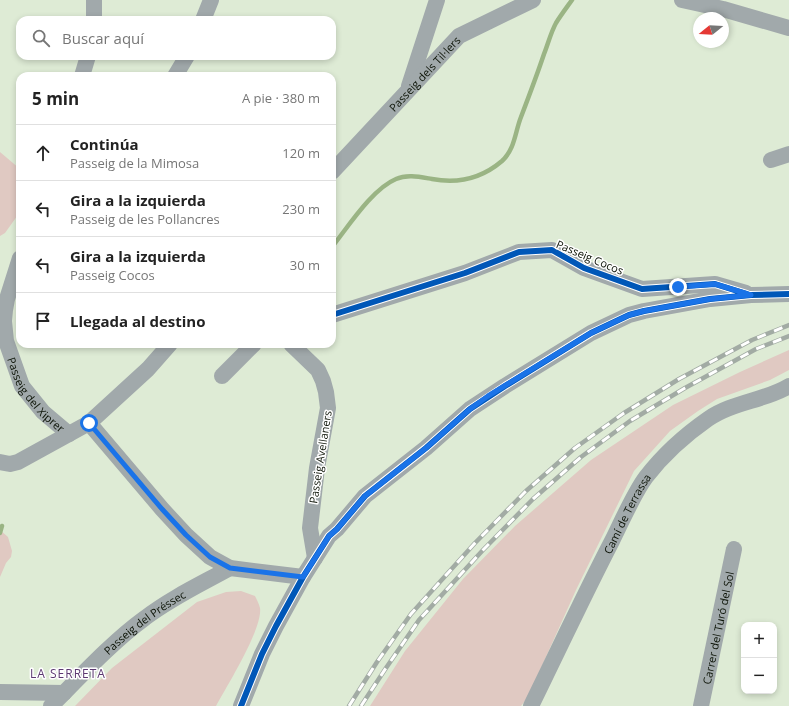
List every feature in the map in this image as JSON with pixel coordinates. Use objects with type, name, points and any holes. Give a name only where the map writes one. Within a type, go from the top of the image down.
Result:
[{"type":"street","points":[[94,0],[94,16]]},
{"type":"street","points":[[205,16],[211,0]]},
{"type":"street","points":[[408,92],[438,0]]},
{"type":"street","name":"Passeig dels Til·lers","points":[[336,168],[459,36],[534,0]]},
{"type":"street","points":[[682,0],[723,9],[789,28]]},
{"type":"street","points":[[83,72],[87,60]]},
{"type":"street","points":[[177,72],[185,60]]},
{"type":"street","points":[[771,160],[789,154]]},
{"type":"street","name":"Passeig Cocos","points":[[336,314],[465,273],[519,252],[552,250],[584,268],[642,289],[715,284],[751,295]]},
{"type":"street","name":"Passeig del Xiprer","points":[[16,271],[5,310],[4,321],[6,341],[22,386],[43,412],[69,434]]},
{"type":"street","points":[[241,706],[276,626],[303,577],[329,536],[337,529],[365,496],[426,448],[470,409],[499,389],[591,333],[616,320],[644,311],[710,299],[751,295],[789,294]]},
{"type":"street","points":[[0,462],[10,464],[18,462],[89,423],[148,370],[167,348]]},
{"type":"street","points":[[222,376],[250,348]]},
{"type":"street","name":"Passeig Avellaners","points":[[295,348],[318,370],[324,381],[328,408],[317,468],[310,528],[315,558]]},
{"type":"street","name":"Camí de Terrassa","points":[[531,706],[589,586],[646,478],[676,445],[710,418],[730,408],[781,391],[789,386]]},
{"type":"street","points":[[89,423],[162,509],[186,535],[210,557],[230,568],[303,577]]},
{"type":"street","name":"Carrer del Turó del Sol","points":[[701,706],[734,549]]},
{"type":"street","name":"Passeig del Préssec","points":[[51,706],[123,636],[145,618],[168,603],[230,568]]},
{"type":"street","points":[[0,692],[64,693]]},
{"type":"shaded area","points":[[0,152],[16,166],[16,218],[5,233],[0,236]]},
{"type":"shaded area","points":[[789,350],[789,370],[770,380],[717,399],[698,411],[670,431],[634,471],[576,590],[528,697],[521,706],[370,706],[405,651],[463,579],[515,526],[591,460],[673,405]]},
{"type":"shaded area","points":[[0,530],[8,537],[12,551],[11,557],[6,563],[0,577]]},
{"type":"shaded area","points":[[241,591],[255,596],[260,608],[259,617],[250,643],[216,706],[75,706],[112,668],[197,602],[226,592]]},
{"type":"waterway","points":[[336,242],[369,200],[387,184],[400,177],[409,176],[451,181],[460,180],[486,172],[502,161],[512,146],[556,23],[572,0]]},
{"type":"waterway","points":[[0,533],[2,526]]},
{"type":"railway","points":[[349,706],[377,662],[411,614],[475,543],[526,491],[575,448],[624,413],[679,379],[752,340],[789,325]]},
{"type":"railway","points":[[361,706],[419,620],[483,550],[533,499],[581,457],[630,421],[685,388],[756,349],[789,336]]},
{"type":"cycle path","points":[[336,314],[465,273],[519,252],[552,250],[584,268],[642,289],[715,284],[747,294]]},
{"type":"cycle path","points":[[241,706],[262,654],[276,626],[303,577],[329,536],[337,529],[365,496],[426,448],[470,409],[591,333],[629,315],[710,299],[751,295],[789,294]]},
{"type":"district","name":"LA SERRETA","points":[[68,673]]},
{"type":"route","points":[[89,423],[162,509],[186,535],[210,557],[230,568],[303,577],[329,536],[337,529],[365,496],[377,485],[426,448],[470,409],[488,396],[591,333],[629,315],[710,299],[751,295],[715,284],[678,287]]}]
